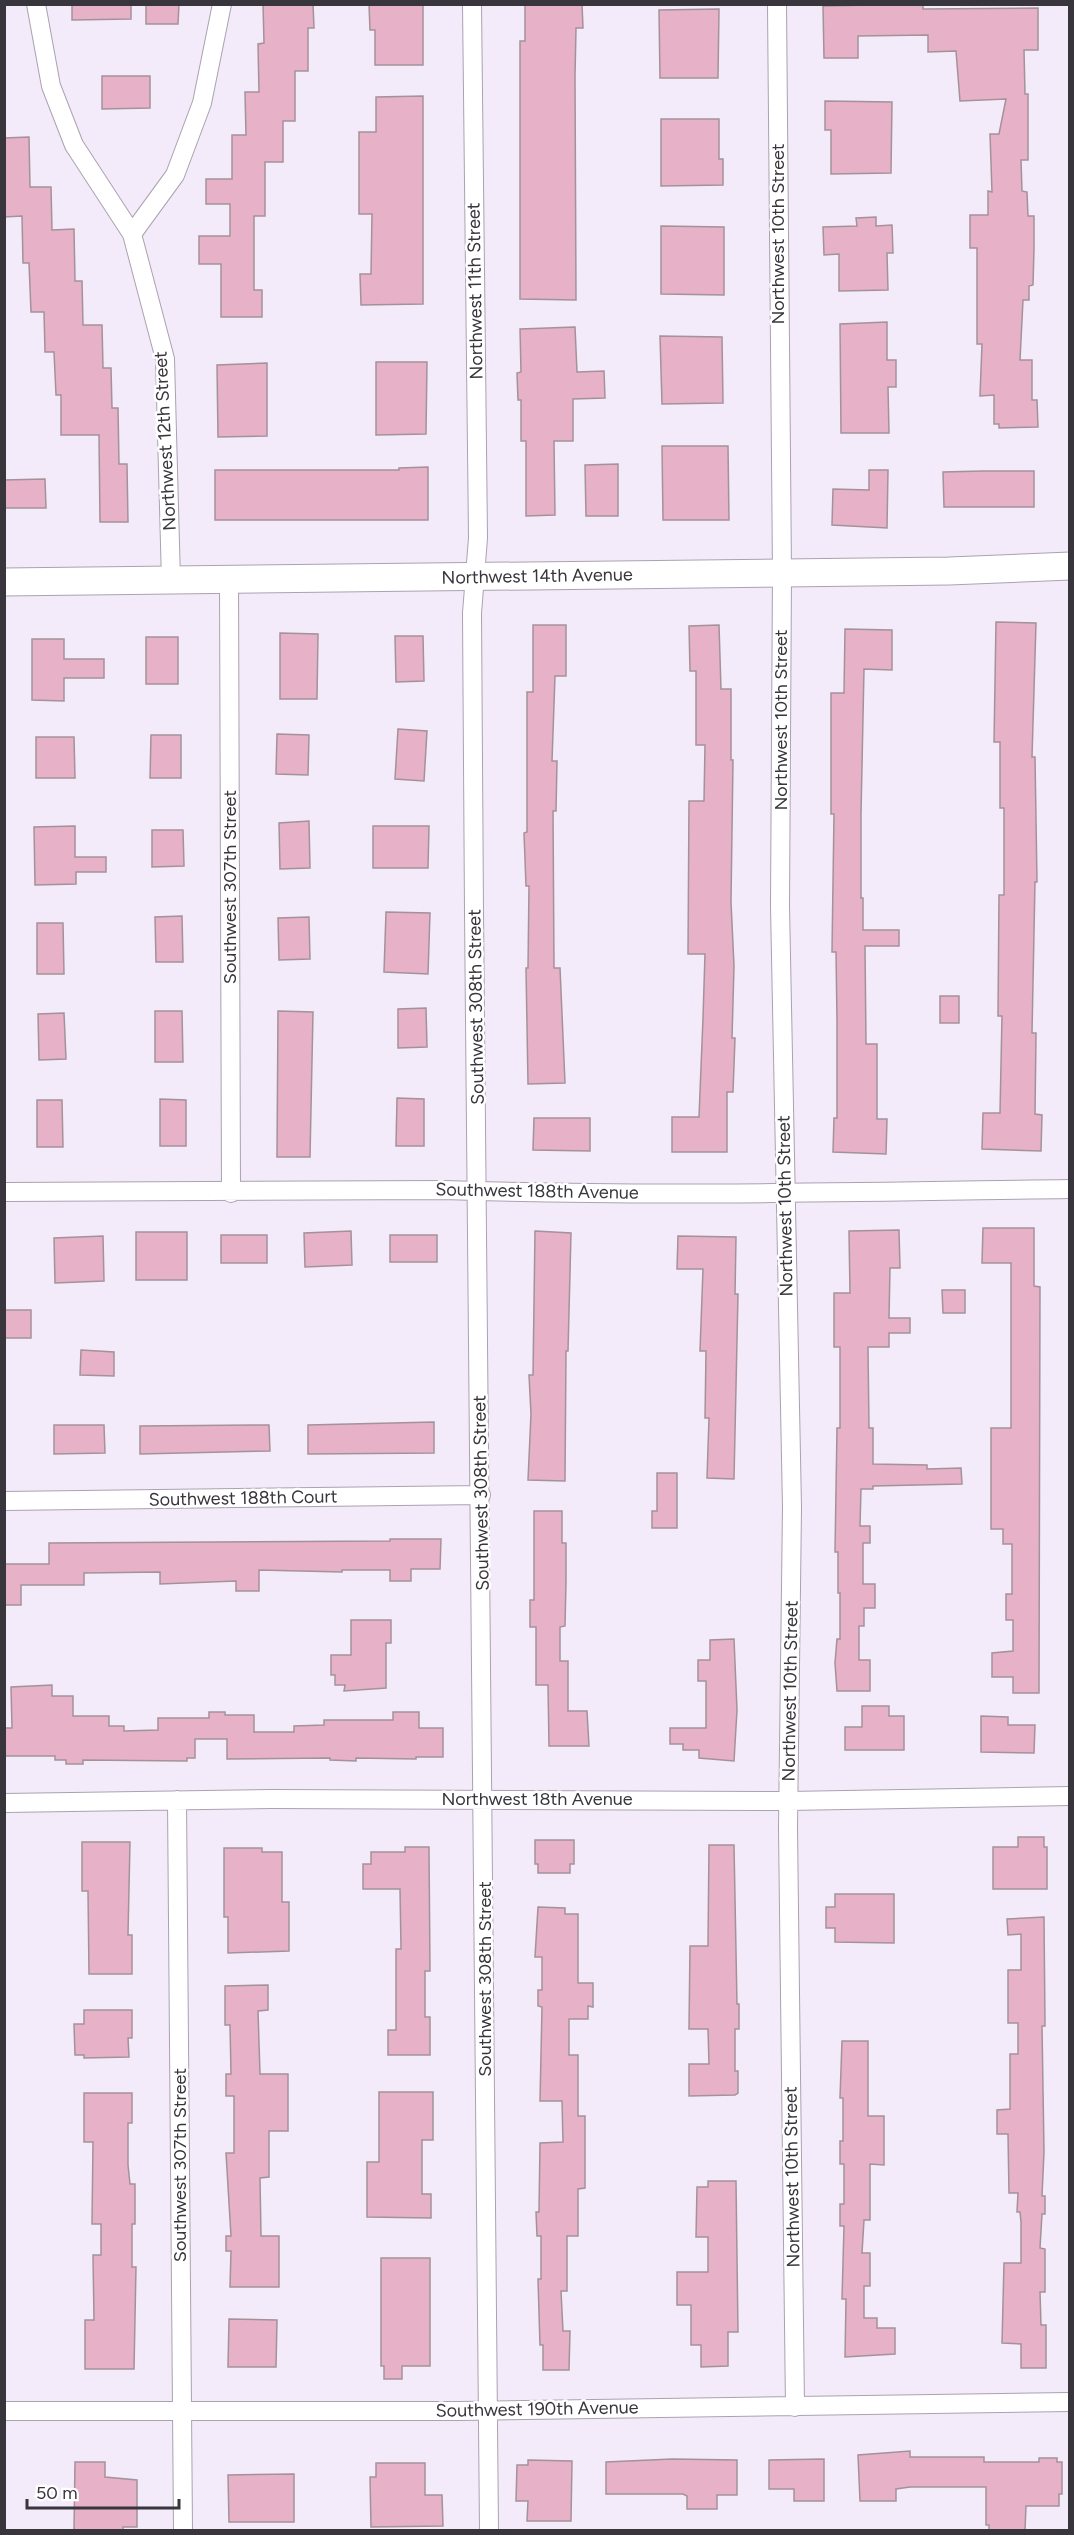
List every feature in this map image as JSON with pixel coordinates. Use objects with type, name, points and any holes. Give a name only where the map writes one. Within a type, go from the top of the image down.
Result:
[{"type":"street","name":"Northwest 12th Street","points":[[36,4],[51,86],[74,145],[132,234],[165,359],[171,581]]},
{"type":"street","points":[[132,234],[175,175],[202,102],[222,4]]},
{"type":"street","name":"Northwest 11th Street","points":[[472,4],[476,577]]},
{"type":"street","name":"Northwest 10th Street","points":[[777,4],[782,573],[780,906],[792,1507],[788,1801],[795,2407]]},
{"type":"street","name":"Northwest 14th Avenue","points":[[4,582],[950,571],[1070,566]]},
{"type":"street","name":"Southwest 308th Street","points":[[476,577],[472,625],[489,2410]]},
{"type":"street","name":"Southwest 307th Street","points":[[229,581],[231,1192]]},
{"type":"street","name":"Southwest 188th Avenue","points":[[4,1192],[1070,1190]]},
{"type":"street","name":"Southwest 188th Court","points":[[4,1501],[481,1495]]},
{"type":"street","name":"Northwest 18th Avenue","points":[[4,1803],[639,1798],[788,1801],[1070,1796]]},
{"type":"street","name":"Southwest 307th Street","points":[[177,1800],[183,2530]]},
{"type":"street","name":"Southwest 190th Avenue","points":[[4,2411],[489,2410],[1070,2402]]},
{"type":"street","points":[[489,2410],[489,2530]]},
{"type":"building","points":[[72,4],[131,4],[131,19],[72,20]]},
{"type":"building","points":[[146,4],[179,4],[178,24],[146,24]]},
{"type":"building","points":[[263,4],[313,4],[314,28],[308,28],[308,71],[295,71],[295,121],[283,121],[283,162],[265,162],[265,216],[254,216],[254,290],[262,290],[262,317],[221,317],[221,264],[199,264],[199,236],[230,236],[230,204],[206,204],[206,179],[232,179],[232,135],[246,135],[245,92],[259,92],[258,44],[264,43]]},
{"type":"building","points":[[369,4],[423,4],[423,65],[375,65],[375,30],[370,30]]},
{"type":"building","points":[[525,4],[582,4],[583,28],[576,28],[575,76],[576,300],[520,299],[520,41],[525,41]]},
{"type":"building","points":[[923,4],[923,9],[1038,8],[1038,50],[1024,50],[1025,94],[1028,94],[1028,160],[1021,160],[1022,191],[1027,192],[1028,216],[1034,216],[1034,248],[1033,285],[1029,286],[1029,300],[1023,300],[1020,360],[1032,360],[1032,400],[1037,400],[1038,427],[999,428],[999,424],[994,424],[994,395],[980,396],[982,344],[977,344],[977,248],[970,248],[970,215],[988,215],[988,191],[992,192],[990,134],[999,134],[1006,99],[960,101],[956,51],[928,52],[928,35],[858,36],[858,58],[824,58],[823,6]]},
{"type":"building","points":[[719,9],[718,78],[660,78],[659,10]]},
{"type":"building","points":[[102,76],[150,76],[150,108],[102,109]]},
{"type":"building","points":[[423,96],[423,304],[361,305],[360,274],[371,274],[372,214],[359,214],[359,132],[376,132],[376,97]]},
{"type":"building","points":[[825,101],[892,102],[891,173],[831,174],[831,130],[825,130]]},
{"type":"building","points":[[661,119],[719,119],[719,159],[723,159],[723,185],[661,186]]},
{"type":"building","points":[[29,137],[30,187],[51,187],[52,230],[74,229],[75,281],[82,281],[83,325],[102,325],[103,368],[111,368],[112,408],[118,408],[119,464],[127,464],[128,522],[100,522],[99,435],[61,435],[61,395],[56,395],[54,352],[45,352],[44,312],[31,312],[29,263],[23,263],[22,216],[4,217],[4,138]]},
{"type":"building","points":[[876,217],[876,226],[892,225],[893,253],[887,253],[888,290],[839,291],[839,254],[824,255],[823,227],[857,226],[856,218]]},
{"type":"building","points":[[661,226],[724,227],[724,295],[661,294]]},
{"type":"building","points":[[887,322],[887,360],[896,360],[896,387],[888,387],[889,433],[841,433],[840,324]]},
{"type":"building","points":[[575,327],[577,372],[604,371],[605,398],[573,399],[573,441],[554,441],[555,515],[526,516],[526,441],[521,441],[521,400],[518,400],[517,373],[521,372],[520,329]]},
{"type":"building","points":[[660,336],[722,337],[723,403],[662,404]]},
{"type":"building","points":[[376,362],[427,362],[426,434],[376,435]]},
{"type":"building","points":[[267,363],[267,436],[218,437],[217,365]]},
{"type":"building","points":[[662,446],[728,446],[729,520],[663,520]]},
{"type":"building","points":[[618,464],[618,516],[586,516],[585,465]]},
{"type":"building","points":[[428,467],[428,520],[215,520],[215,470],[399,470],[399,468]]},
{"type":"building","points":[[869,470],[888,470],[887,528],[832,525],[833,489],[869,490]]},
{"type":"building","points":[[1034,471],[1034,507],[944,507],[943,472]]},
{"type":"building","points":[[45,479],[46,508],[4,508],[4,480]]},
{"type":"building","points":[[996,622],[1036,623],[1032,757],[1035,757],[1037,882],[1035,882],[1032,1033],[1036,1033],[1035,1114],[1042,1115],[1041,1151],[982,1149],[983,1113],[1000,1113],[1002,1016],[998,1016],[999,895],[1004,895],[1004,808],[1000,808],[1000,742],[994,742]]},
{"type":"building","points":[[533,625],[566,625],[566,676],[555,676],[552,761],[557,761],[556,811],[553,811],[554,968],[560,968],[565,1083],[528,1084],[526,968],[528,968],[529,886],[526,886],[524,833],[527,832],[527,692],[533,692]]},
{"type":"building","points":[[719,625],[721,689],[731,689],[731,760],[733,760],[731,902],[734,966],[732,1038],[735,1038],[733,1092],[727,1092],[727,1152],[672,1152],[672,1117],[699,1117],[703,1018],[705,954],[688,954],[689,801],[704,801],[705,745],[696,745],[696,671],[690,671],[689,626]]},
{"type":"building","points":[[845,629],[892,630],[892,670],[864,669],[861,814],[863,930],[899,930],[899,946],[865,946],[866,1044],[877,1044],[877,1119],[887,1119],[886,1154],[833,1152],[834,1118],[837,1118],[837,1022],[836,952],[832,952],[834,814],[831,814],[831,693],[844,693]]},
{"type":"building","points":[[280,633],[318,634],[317,699],[280,699]]},
{"type":"building","points":[[395,636],[423,636],[424,681],[396,682]]},
{"type":"building","points":[[146,637],[178,637],[178,684],[146,684]]},
{"type":"building","points":[[32,639],[64,639],[64,659],[104,659],[104,678],[64,678],[64,701],[32,700]]},
{"type":"building","points":[[398,729],[427,731],[424,781],[395,779]]},
{"type":"building","points":[[277,734],[309,735],[308,775],[276,774]]},
{"type":"building","points":[[151,735],[181,735],[181,778],[150,778]]},
{"type":"building","points":[[36,737],[74,737],[75,778],[36,778]]},
{"type":"building","points":[[309,821],[310,868],[280,869],[279,823]]},
{"type":"building","points":[[75,826],[75,857],[106,857],[106,872],[76,872],[76,884],[35,885],[34,827]]},
{"type":"building","points":[[373,826],[429,826],[428,868],[373,868]]},
{"type":"building","points":[[152,830],[183,830],[184,866],[152,867]]},
{"type":"building","points":[[386,912],[430,913],[428,974],[384,972]]},
{"type":"building","points":[[182,916],[183,962],[156,962],[155,917]]},
{"type":"building","points":[[309,917],[310,959],[279,960],[278,918]]},
{"type":"building","points":[[37,923],[63,923],[64,974],[37,974]]},
{"type":"building","points":[[940,996],[959,996],[959,1023],[940,1023]]},
{"type":"building","points":[[426,1008],[427,1047],[398,1048],[398,1009]]},
{"type":"building","points":[[155,1011],[182,1011],[183,1062],[155,1062]]},
{"type":"building","points":[[278,1011],[313,1012],[310,1157],[277,1157]]},
{"type":"building","points":[[64,1013],[66,1059],[39,1060],[38,1014]]},
{"type":"building","points":[[397,1098],[424,1099],[424,1146],[396,1146]]},
{"type":"building","points":[[160,1099],[186,1100],[186,1146],[160,1146]]},
{"type":"building","points":[[37,1100],[62,1100],[63,1147],[37,1147]]},
{"type":"building","points":[[534,1118],[590,1118],[590,1151],[533,1150]]},
{"type":"building","points":[[983,1228],[1034,1228],[1034,1286],[1040,1287],[1039,1693],[1013,1693],[1013,1677],[992,1677],[992,1653],[1013,1651],[1013,1620],[1006,1620],[1006,1594],[1012,1594],[1012,1544],[1003,1544],[1003,1529],[991,1529],[991,1428],[1011,1428],[1011,1263],[982,1263]]},
{"type":"building","points":[[899,1230],[900,1268],[890,1268],[889,1318],[910,1318],[910,1333],[889,1333],[889,1347],[868,1347],[869,1428],[873,1428],[873,1464],[927,1465],[927,1469],[961,1468],[962,1484],[873,1486],[873,1489],[861,1489],[860,1526],[870,1526],[870,1543],[863,1543],[863,1584],[875,1584],[875,1608],[864,1608],[864,1626],[859,1626],[859,1660],[870,1660],[870,1691],[837,1691],[835,1663],[837,1639],[840,1639],[840,1593],[838,1593],[838,1552],[835,1552],[837,1428],[840,1428],[840,1347],[834,1347],[834,1293],[850,1293],[849,1231]]},
{"type":"building","points":[[351,1231],[352,1265],[305,1267],[304,1233]]},
{"type":"building","points":[[535,1231],[571,1233],[568,1351],[566,1351],[565,1481],[528,1480],[531,1414],[529,1375],[533,1375]]},
{"type":"building","points":[[136,1232],[187,1232],[187,1280],[136,1280]]},
{"type":"building","points":[[221,1235],[267,1235],[267,1263],[221,1263]]},
{"type":"building","points":[[390,1235],[437,1235],[437,1262],[390,1262]]},
{"type":"building","points":[[103,1236],[104,1281],[55,1283],[54,1238]]},
{"type":"building","points":[[678,1236],[736,1237],[735,1294],[738,1294],[734,1479],[707,1478],[709,1418],[705,1418],[706,1351],[700,1351],[703,1269],[677,1269]]},
{"type":"building","points":[[942,1290],[965,1290],[965,1313],[943,1313]]},
{"type":"building","points":[[4,1310],[31,1310],[31,1338],[4,1338]]},
{"type":"building","points":[[81,1350],[114,1352],[114,1376],[80,1375]]},
{"type":"building","points":[[434,1422],[434,1453],[308,1454],[308,1425]]},
{"type":"building","points":[[54,1425],[104,1425],[105,1453],[54,1454]]},
{"type":"building","points":[[269,1425],[270,1451],[140,1454],[140,1426]]},
{"type":"building","points":[[657,1473],[677,1473],[677,1528],[652,1528],[652,1511],[657,1511]]},
{"type":"building","points":[[534,1511],[562,1511],[562,1543],[566,1543],[566,1581],[565,1626],[560,1627],[560,1661],[568,1661],[568,1711],[587,1711],[589,1746],[549,1746],[548,1685],[536,1685],[536,1627],[530,1627],[530,1600],[534,1600]]},
{"type":"building","points":[[390,1539],[441,1539],[440,1569],[411,1569],[411,1581],[390,1581],[390,1570],[342,1570],[342,1572],[259,1570],[259,1591],[236,1591],[236,1581],[160,1584],[160,1572],[84,1573],[84,1585],[21,1585],[21,1605],[4,1605],[4,1564],[49,1564],[49,1543],[390,1541]]},
{"type":"building","points":[[351,1620],[391,1620],[391,1643],[386,1643],[386,1688],[344,1691],[345,1685],[335,1685],[335,1675],[331,1675],[331,1655],[351,1655]]},
{"type":"building","points":[[734,1639],[737,1710],[734,1761],[699,1758],[699,1750],[683,1750],[683,1744],[670,1744],[670,1728],[706,1728],[706,1681],[698,1681],[698,1660],[710,1660],[710,1640]]},
{"type":"building","points":[[52,1685],[52,1696],[73,1696],[73,1716],[109,1716],[109,1726],[124,1726],[124,1731],[158,1730],[158,1718],[209,1718],[209,1712],[225,1712],[225,1715],[254,1715],[254,1732],[294,1732],[294,1726],[324,1725],[324,1720],[393,1720],[393,1712],[419,1712],[419,1728],[443,1728],[443,1757],[356,1758],[356,1761],[330,1760],[330,1758],[227,1759],[227,1739],[195,1739],[195,1758],[187,1758],[187,1761],[83,1760],[83,1764],[66,1764],[66,1760],[55,1760],[55,1756],[4,1756],[4,1728],[12,1728],[11,1687]]},
{"type":"building","points":[[862,1706],[889,1706],[889,1716],[904,1716],[904,1750],[845,1750],[845,1727],[862,1727]]},
{"type":"building","points":[[981,1716],[1008,1717],[1008,1725],[1035,1725],[1034,1753],[981,1752]]},
{"type":"building","points":[[1018,1837],[1044,1837],[1044,1847],[1047,1847],[1047,1889],[993,1889],[993,1847],[1018,1847]]},
{"type":"building","points":[[535,1840],[574,1840],[574,1864],[570,1864],[570,1873],[538,1873],[538,1864],[535,1864]]},
{"type":"building","points":[[82,1842],[130,1842],[128,1935],[132,1935],[132,1974],[89,1974],[88,1891],[82,1891]]},
{"type":"building","points":[[709,1845],[734,1845],[737,2004],[739,2004],[739,2029],[735,2029],[735,2071],[738,2071],[738,2093],[735,2095],[689,2096],[689,2064],[709,2064],[708,2029],[689,2029],[690,1946],[708,1946]]},
{"type":"building","points":[[405,1847],[429,1847],[430,1971],[425,1971],[425,2017],[430,2017],[430,2055],[388,2055],[388,2030],[396,2030],[396,1949],[401,1949],[400,1889],[363,1889],[363,1864],[371,1864],[371,1852],[405,1852]]},
{"type":"building","points":[[224,1848],[262,1848],[262,1852],[282,1852],[282,1902],[289,1902],[289,1951],[228,1953],[228,1917],[224,1917]]},
{"type":"building","points":[[835,1894],[894,1894],[894,1943],[835,1942],[835,1928],[826,1928],[826,1907],[835,1907]]},
{"type":"building","points":[[538,1907],[565,1908],[565,1914],[578,1914],[578,1983],[593,1983],[593,2007],[588,2006],[588,2019],[569,2019],[569,2055],[578,2055],[578,2116],[585,2116],[585,2188],[578,2189],[578,2236],[567,2236],[567,2291],[561,2291],[563,2331],[570,2331],[569,2370],[543,2370],[543,2345],[540,2345],[538,2279],[541,2279],[541,2236],[537,2236],[536,2212],[539,2212],[540,2143],[563,2142],[562,2101],[540,2101],[542,2007],[538,2006],[538,1990],[542,1990],[542,1957],[535,1957]]},
{"type":"building","points":[[1044,1917],[1042,2196],[1045,2196],[1045,2214],[1042,2214],[1040,2248],[1045,2249],[1045,2292],[1040,2292],[1041,2325],[1046,2325],[1046,2368],[1021,2368],[1021,2344],[1002,2343],[1004,2263],[1021,2263],[1021,2222],[1020,2212],[1017,2212],[1018,2193],[1009,2193],[1008,2134],[997,2134],[997,2110],[1010,2109],[1010,2054],[1018,2054],[1018,2023],[1008,2023],[1008,1970],[1021,1970],[1021,1934],[1008,1935],[1007,1919]]},
{"type":"building","points":[[268,1985],[268,2010],[258,2011],[260,2074],[288,2074],[288,2131],[269,2131],[269,2177],[260,2178],[261,2236],[279,2236],[279,2287],[230,2287],[231,2251],[226,2251],[226,2236],[231,2236],[226,2153],[234,2153],[234,2096],[226,2096],[226,2074],[231,2074],[230,2025],[225,2025],[225,1986]]},
{"type":"building","points":[[84,2010],[132,2010],[132,2038],[128,2038],[129,2057],[84,2058],[84,2055],[75,2055],[74,2024],[84,2024]]},
{"type":"building","points":[[842,2041],[868,2041],[868,2116],[884,2116],[884,2165],[870,2164],[870,2220],[864,2220],[862,2253],[870,2253],[870,2286],[864,2286],[864,2318],[877,2318],[877,2328],[895,2328],[895,2354],[845,2357],[846,2299],[842,2299],[844,2226],[840,2226],[840,2204],[844,2204],[844,2164],[840,2164],[840,2141],[843,2141],[843,2098],[840,2098]]},
{"type":"building","points":[[379,2092],[433,2092],[433,2140],[422,2140],[422,2194],[431,2194],[431,2218],[367,2217],[367,2162],[379,2162]]},
{"type":"building","points":[[84,2093],[132,2093],[132,2123],[128,2123],[128,2165],[130,2184],[135,2184],[135,2224],[132,2224],[132,2267],[136,2267],[134,2369],[85,2369],[85,2320],[94,2320],[93,2255],[101,2255],[101,2224],[92,2224],[93,2142],[84,2142]]},
{"type":"building","points":[[708,2181],[736,2181],[738,2332],[728,2332],[728,2366],[701,2367],[701,2345],[691,2345],[691,2305],[677,2305],[677,2272],[708,2272],[708,2237],[696,2237],[697,2187],[708,2187]]},
{"type":"building","points":[[381,2258],[430,2258],[430,2366],[402,2366],[402,2379],[384,2379],[384,2366],[381,2366]]},
{"type":"building","points":[[229,2319],[277,2320],[276,2367],[228,2367]]},
{"type":"building","points":[[910,2451],[910,2457],[984,2457],[984,2462],[1039,2462],[1039,2458],[1057,2458],[1057,2462],[1062,2462],[1062,2494],[1059,2494],[1059,2506],[1026,2506],[1025,2530],[989,2530],[989,2525],[986,2525],[986,2487],[910,2487],[896,2489],[896,2501],[860,2501],[858,2455]]},
{"type":"building","points":[[672,2459],[737,2460],[737,2495],[717,2495],[717,2509],[687,2509],[687,2496],[683,2494],[606,2494],[606,2462]]},
{"type":"building","points":[[824,2459],[824,2501],[794,2501],[794,2489],[769,2489],[769,2460]]},
{"type":"building","points":[[528,2460],[572,2461],[571,2521],[527,2521],[528,2501],[516,2501],[517,2465],[528,2465]]},
{"type":"building","points":[[75,2462],[105,2462],[105,2477],[137,2480],[137,2527],[123,2527],[123,2530],[74,2530]]},
{"type":"building","points":[[376,2463],[425,2463],[425,2495],[442,2495],[443,2526],[371,2527],[370,2477],[376,2477]]},
{"type":"building","points":[[294,2474],[294,2522],[229,2522],[228,2475]]}]
